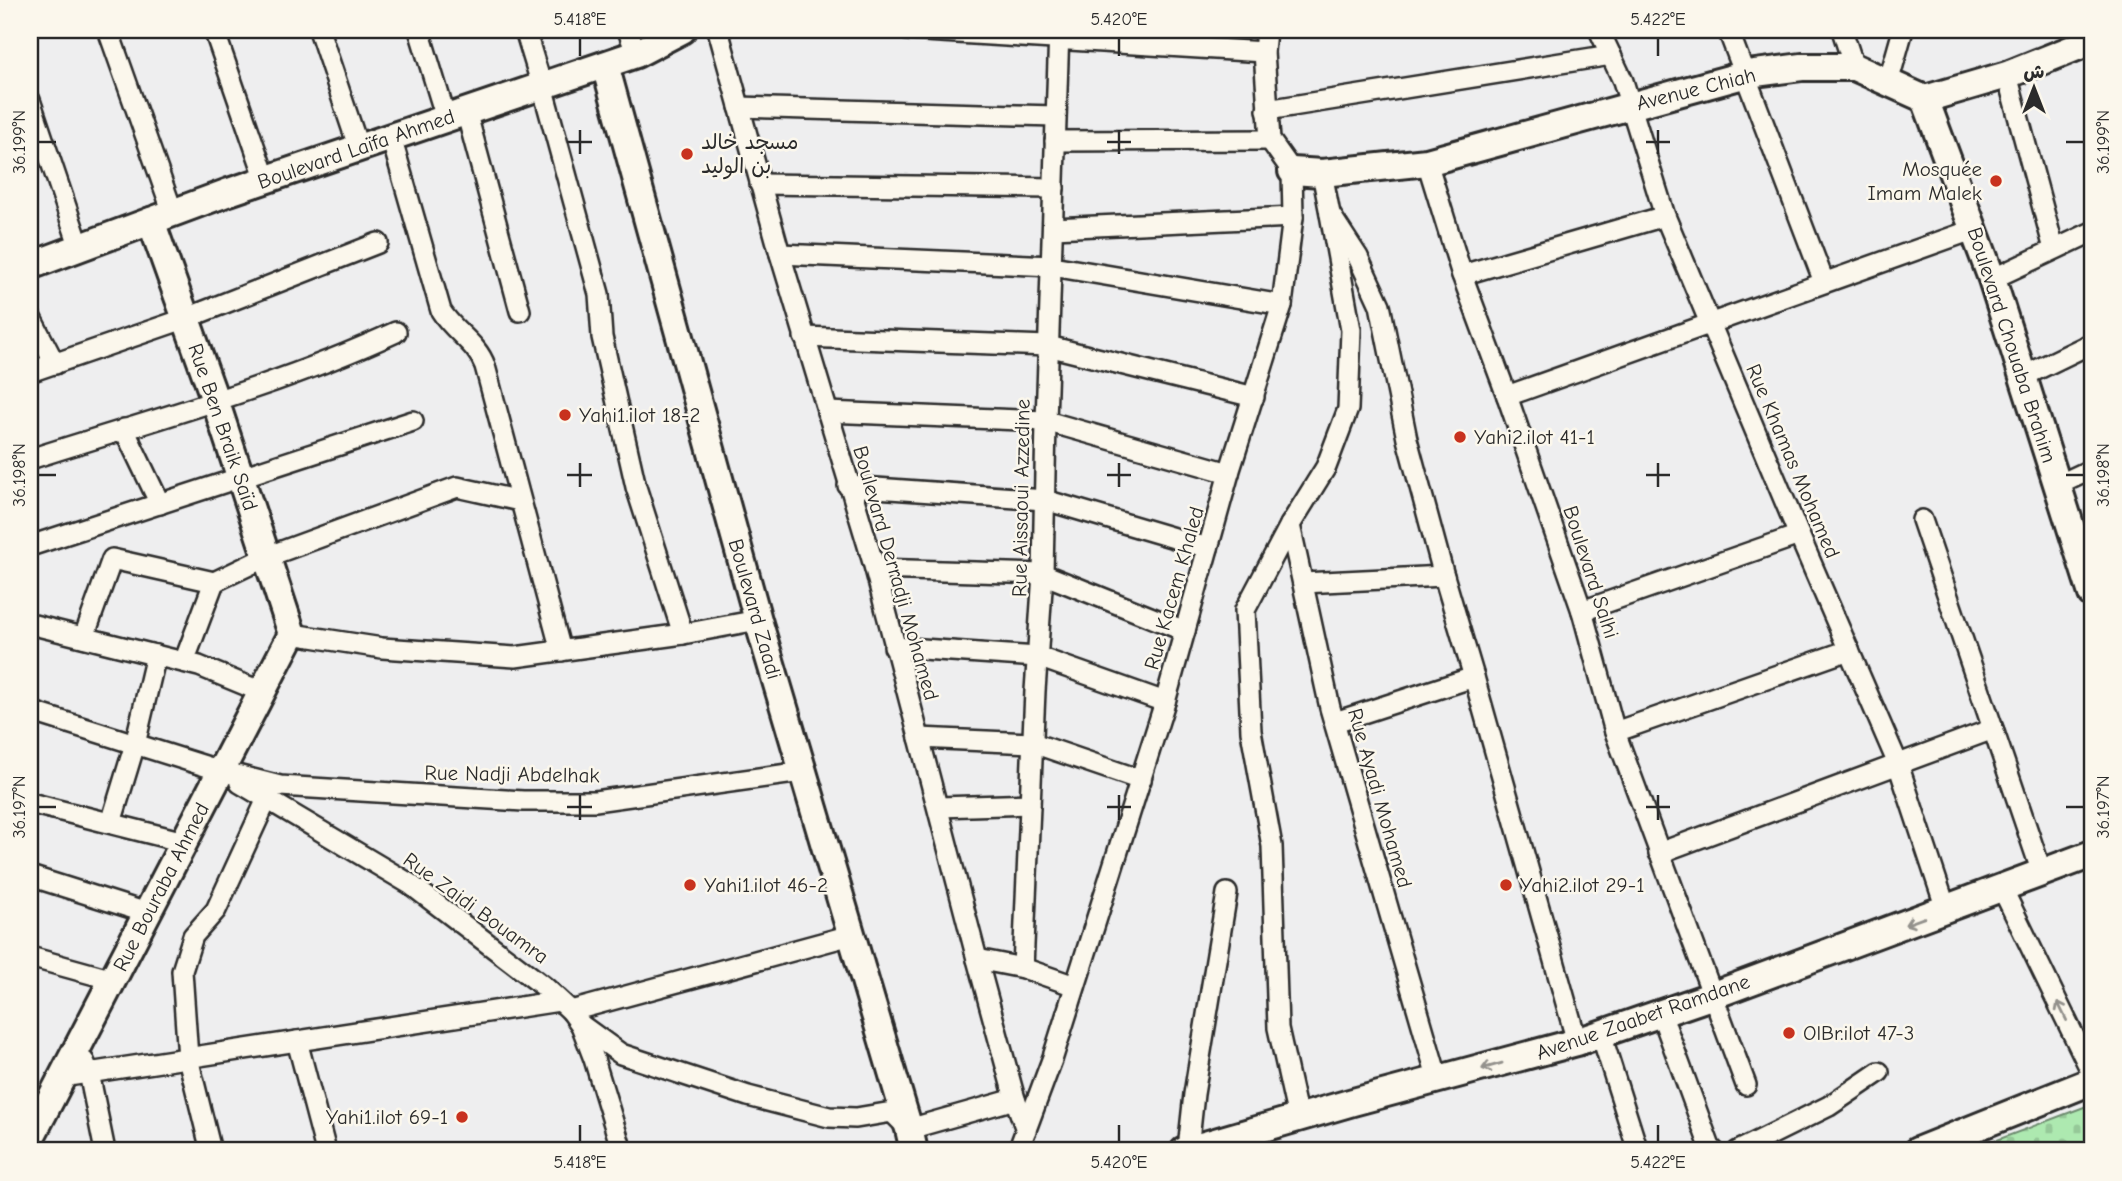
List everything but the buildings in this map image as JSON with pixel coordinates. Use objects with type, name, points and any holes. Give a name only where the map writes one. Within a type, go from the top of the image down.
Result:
[{"type":"street","points":[[108,30],[162,217]]},
{"type":"street","points":[[214,30],[266,180]]},
{"type":"street","points":[[319,30],[359,149]]},
{"type":"street","points":[[419,30],[456,115],[520,312]]},
{"type":"street","points":[[525,30],[599,294],[602,337],[636,487],[682,634]]},
{"type":"street","name":"Boulevard Laïfa Ahmed","points":[[30,266],[266,180],[605,65],[632,42],[682,30]]},
{"type":"street","name":"Boulevard Derradji Mohamed","points":[[718,30],[804,337],[874,569],[977,959],[1026,1130]]},
{"type":"street","points":[[908,30],[1059,34],[1264,52]]},
{"type":"street","points":[[1266,30],[1264,52],[1270,140],[1292,171]]},
{"type":"street","name":"Rue Khamas Mohamed","points":[[1599,30],[1631,105],[1665,216],[1898,764],[1947,909]]},
{"type":"street","points":[[1728,30],[1824,282]]},
{"type":"street","points":[[1842,30],[1854,67]]},
{"type":"street","points":[[1888,83],[1903,30]]},
{"type":"street","name":"Rue Aissaoui Azzedine","points":[[1023,968],[1043,574],[1045,421],[1059,34]]},
{"type":"street","points":[[1926,99],[2007,75],[2092,41]]},
{"type":"street","points":[[1267,110],[1611,55]]},
{"type":"street","name":"Boulevard Zaadi","points":[[605,65],[758,620],[911,1140]]},
{"type":"street","name":"Avenue Chiah","points":[[1292,171],[1322,173],[1427,162],[1747,74],[1802,66],[1854,67],[1926,99]]},
{"type":"street","points":[[2007,75],[2054,249]]},
{"type":"street","name":"Boulevard Chouaba Brahim","points":[[1926,99],[1992,279],[2092,592]]},
{"type":"street","points":[[30,100],[80,248]]},
{"type":"street","points":[[739,107],[1056,116]]},
{"type":"street","points":[[391,137],[441,311],[480,352],[483,359],[561,651]]},
{"type":"street","points":[[1055,141],[1270,140]]},
{"type":"street","name":"Boulevard Salhi","points":[[1427,162],[1462,275],[1582,611],[1615,732],[1746,1085]]},
{"type":"street","name":"Rue Kacem Khaled","points":[[1018,1151],[1075,986],[1141,780],[1229,473],[1282,305],[1293,217],[1292,171]]},
{"type":"street","points":[[1298,1118],[1278,1028],[1272,846],[1251,731],[1245,610],[1290,525],[1326,467],[1348,409],[1351,330],[1322,173]]},
{"type":"street","points":[[761,184],[1054,188]]},
{"type":"street","points":[[1330,214],[1358,257],[1380,305],[1407,439],[1474,677],[1589,1038],[1638,1151]]},
{"type":"street","points":[[1462,275],[1665,216]]},
{"type":"street","name":"Rue Ben Braik Saïd","points":[[162,217],[187,318],[292,634]]},
{"type":"street","points":[[1053,228],[1293,217]]},
{"type":"street","points":[[1507,396],[1975,229]]},
{"type":"street","points":[[1992,279],[2092,232]]},
{"type":"street","points":[[30,372],[187,318],[378,243]]},
{"type":"street","points":[[780,254],[1052,265],[1282,305]]},
{"type":"street","points":[[30,316],[55,364]]},
{"type":"street","points":[[30,459],[215,400],[353,352],[396,332]]},
{"type":"street","points":[[804,337],[1048,346],[1254,397]]},
{"type":"street","points":[[2022,377],[2092,343]]},
{"type":"street","points":[[827,412],[1045,421],[1229,473]]},
{"type":"street","points":[[30,546],[413,421]]},
{"type":"street","points":[[124,429],[160,504]]},
{"type":"street","points":[[2058,485],[2092,469]]},
{"type":"street","points":[[848,486],[1045,500],[1208,548]]},
{"type":"street","points":[[84,638],[113,559],[214,582],[267,557],[457,487],[520,501]]},
{"type":"street","points":[[1922,520],[2042,873]]},
{"type":"street","name":"Rue Ayadi Mohamed","points":[[1290,525],[1335,722],[1438,1080]]},
{"type":"street","points":[[1582,611],[1799,535]]},
{"type":"street","points":[[874,569],[1043,574],[1185,631]]},
{"type":"street","points":[[1303,583],[1444,576]]},
{"type":"street","points":[[184,662],[214,582]]},
{"type":"street","points":[[292,634],[382,649],[515,657],[682,634],[758,620]]},
{"type":"street","points":[[30,624],[199,666],[262,692]]},
{"type":"street","name":"Rue Bouraba Ahmed","points":[[30,1139],[292,634]]},
{"type":"street","points":[[894,647],[1038,657],[1165,702]]},
{"type":"street","points":[[1615,732],[1849,650]]},
{"type":"street","points":[[111,824],[135,744],[156,655]]},
{"type":"street","points":[[1335,722],[1474,677]]},
{"type":"street","points":[[30,711],[221,771]]},
{"type":"street","points":[[1659,853],[1993,729]]},
{"type":"street","points":[[919,738],[1033,743],[1141,780]]},
{"type":"street","name":"Rue Nadji Abdelhak","points":[[221,771],[280,786],[523,800],[596,800],[802,772]]},
{"type":"street","name":"Rue Zaidi Bouamra","points":[[221,771],[410,884],[546,988],[570,1012],[622,1151]]},
{"type":"street","points":[[211,1151],[188,1058],[181,971],[193,936],[216,910],[267,799]]},
{"type":"street","points":[[30,803],[184,842]]},
{"type":"street","points":[[939,807],[1030,803]]},
{"type":"street","name":"Avenue Zaabet Ramdane","points":[[1186,1150],[1220,1146],[1298,1118],[1589,1038],[1711,996],[2092,854]]},
{"type":"street","points":[[30,876],[147,913]]},
{"type":"street","points":[[2002,888],[2092,1073]]},
{"type":"street","points":[[1186,1150],[1227,893]]},
{"type":"street","points":[[62,1077],[297,1041],[570,1012],[851,935]]},
{"type":"street","points":[[30,957],[113,979]]},
{"type":"street","points":[[977,959],[1023,968],[1075,986]]},
{"type":"street","points":[[570,1012],[621,1054],[735,1092],[829,1117],[856,1118],[892,1112],[911,1140],[1015,1099]]},
{"type":"street","points":[[1661,1013],[1710,1147],[1714,1151]]},
{"type":"street","points":[[297,1041],[326,1151]]},
{"type":"street","points":[[78,1047],[89,1073],[105,1151]]},
{"type":"street","points":[[1738,1151],[1829,1106],[1879,1072]]},
{"type":"street","points":[[1916,1151],[2092,1082]]},
{"type":"green space","points":[[2092,1104],[2092,1151],[1968,1151]]},
{"type":"place","name":"مسجد خالد بن الوليد","points":[[687,154]]},
{"type":"place","name":"Mosquée Imam Malek","points":[[1996,181]]},
{"type":"place","name":"Yahi1.ilot 18-2","points":[[565,415]]},
{"type":"place","name":"Yahi2.ilot 41-1","points":[[1460,437]]},
{"type":"place","name":"Yahi1.ilot 46-2","points":[[690,885]]},
{"type":"place","name":"Yahi2.ilot 29-1","points":[[1506,885]]},
{"type":"place","name":"OlBr.ilot 47-3","points":[[1789,1033]]},
{"type":"place","name":"Yahi1.ilot 69-1","points":[[462,1117]]}]
